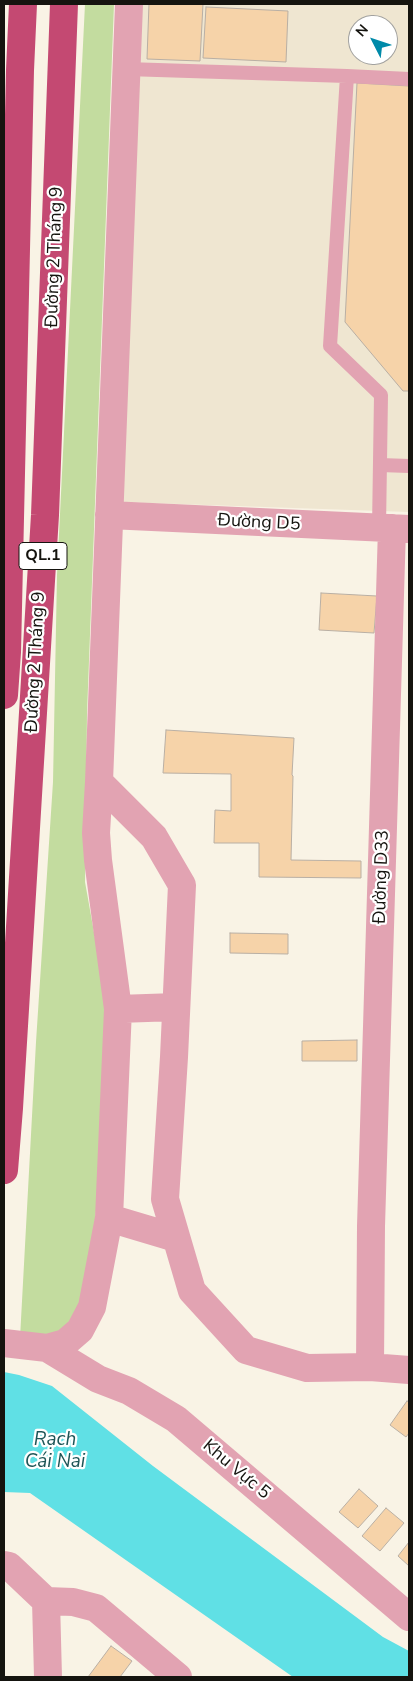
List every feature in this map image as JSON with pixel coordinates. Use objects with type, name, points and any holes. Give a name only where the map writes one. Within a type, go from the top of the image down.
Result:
[{"type":"highway","name":"Đường 2 Tháng 9","points":[[4,694],[7,652],[23,4]]},
{"type":"highway","name":"Đường 2 Tháng 9","points":[[4,1170],[45,514],[64,4]]},
{"type":"street","points":[[4,1343],[47,1348],[65,1343],[80,1330],[92,1307],[108,1218],[118,1009],[96,833],[129,4]]},
{"type":"street","name":"Đường D5","points":[[109,515],[393,529]]},
{"type":"street","name":"Đường D33","points":[[370,1367],[371,1226],[393,529]]},
{"type":"street","points":[[99,782],[154,837],[182,885],[164,1199],[192,1290],[246,1350],[307,1368],[370,1367],[409,1370]]},
{"type":"street","points":[[118,1009],[176,1007]]},
{"type":"street","points":[[108,1218],[176,1238]]},
{"type":"street","name":"Khu Vực 5","points":[[47,1348],[98,1379],[129,1391],[176,1419],[409,1617]]},
{"type":"street","points":[[4,1565],[9,1566],[46,1601],[73,1602],[96,1608],[178,1677]]},
{"type":"street","points":[[46,1601],[48,1677]]},
{"type":"lane","points":[[126,69],[409,78]]},
{"type":"lane","points":[[347,76],[330,346],[381,395],[380,465],[393,529]]},
{"type":"lane","points":[[380,465],[409,466]]},
{"type":"shaded area","points":[[139,4],[409,4],[409,512],[120,502]]},
{"type":"green space","points":[[85,4],[114,4],[87,713],[85,882],[110,1022],[101,1166],[89,1273],[71,1328],[46,1339],[20,1338],[36,1042],[53,782],[57,575]]},
{"type":"water","name":"Rạch Cái Nai","points":[[4,1372],[52,1386],[153,1466],[383,1637],[409,1651],[409,1677],[293,1677],[30,1493],[4,1492]]},
{"type":"building","points":[[149,4],[203,4],[200,61],[147,59]]},
{"type":"building","points":[[206,7],[288,11],[286,62],[203,58]]},
{"type":"building","points":[[357,83],[409,86],[409,391],[403,391],[345,322]]},
{"type":"building","points":[[321,593],[377,596],[374,633],[319,630]]},
{"type":"building","points":[[166,730],[294,738],[291,860],[361,861],[361,878],[259,877],[259,843],[214,843],[215,810],[231,811],[231,774],[163,773]]},
{"type":"building","points":[[230,933],[288,934],[288,954],[230,953]]},
{"type":"building","points":[[357,1040],[357,1061],[302,1061],[302,1041]]},
{"type":"building","points":[[407,1401],[409,1402],[409,1433],[406,1437],[390,1425]]},
{"type":"building","points":[[359,1489],[378,1506],[358,1528],[339,1512]]},
{"type":"building","points":[[386,1508],[404,1523],[380,1551],[362,1536]]},
{"type":"building","points":[[409,1542],[409,1566],[398,1556]]},
{"type":"building","points":[[111,1646],[132,1661],[120,1677],[88,1677]]}]
